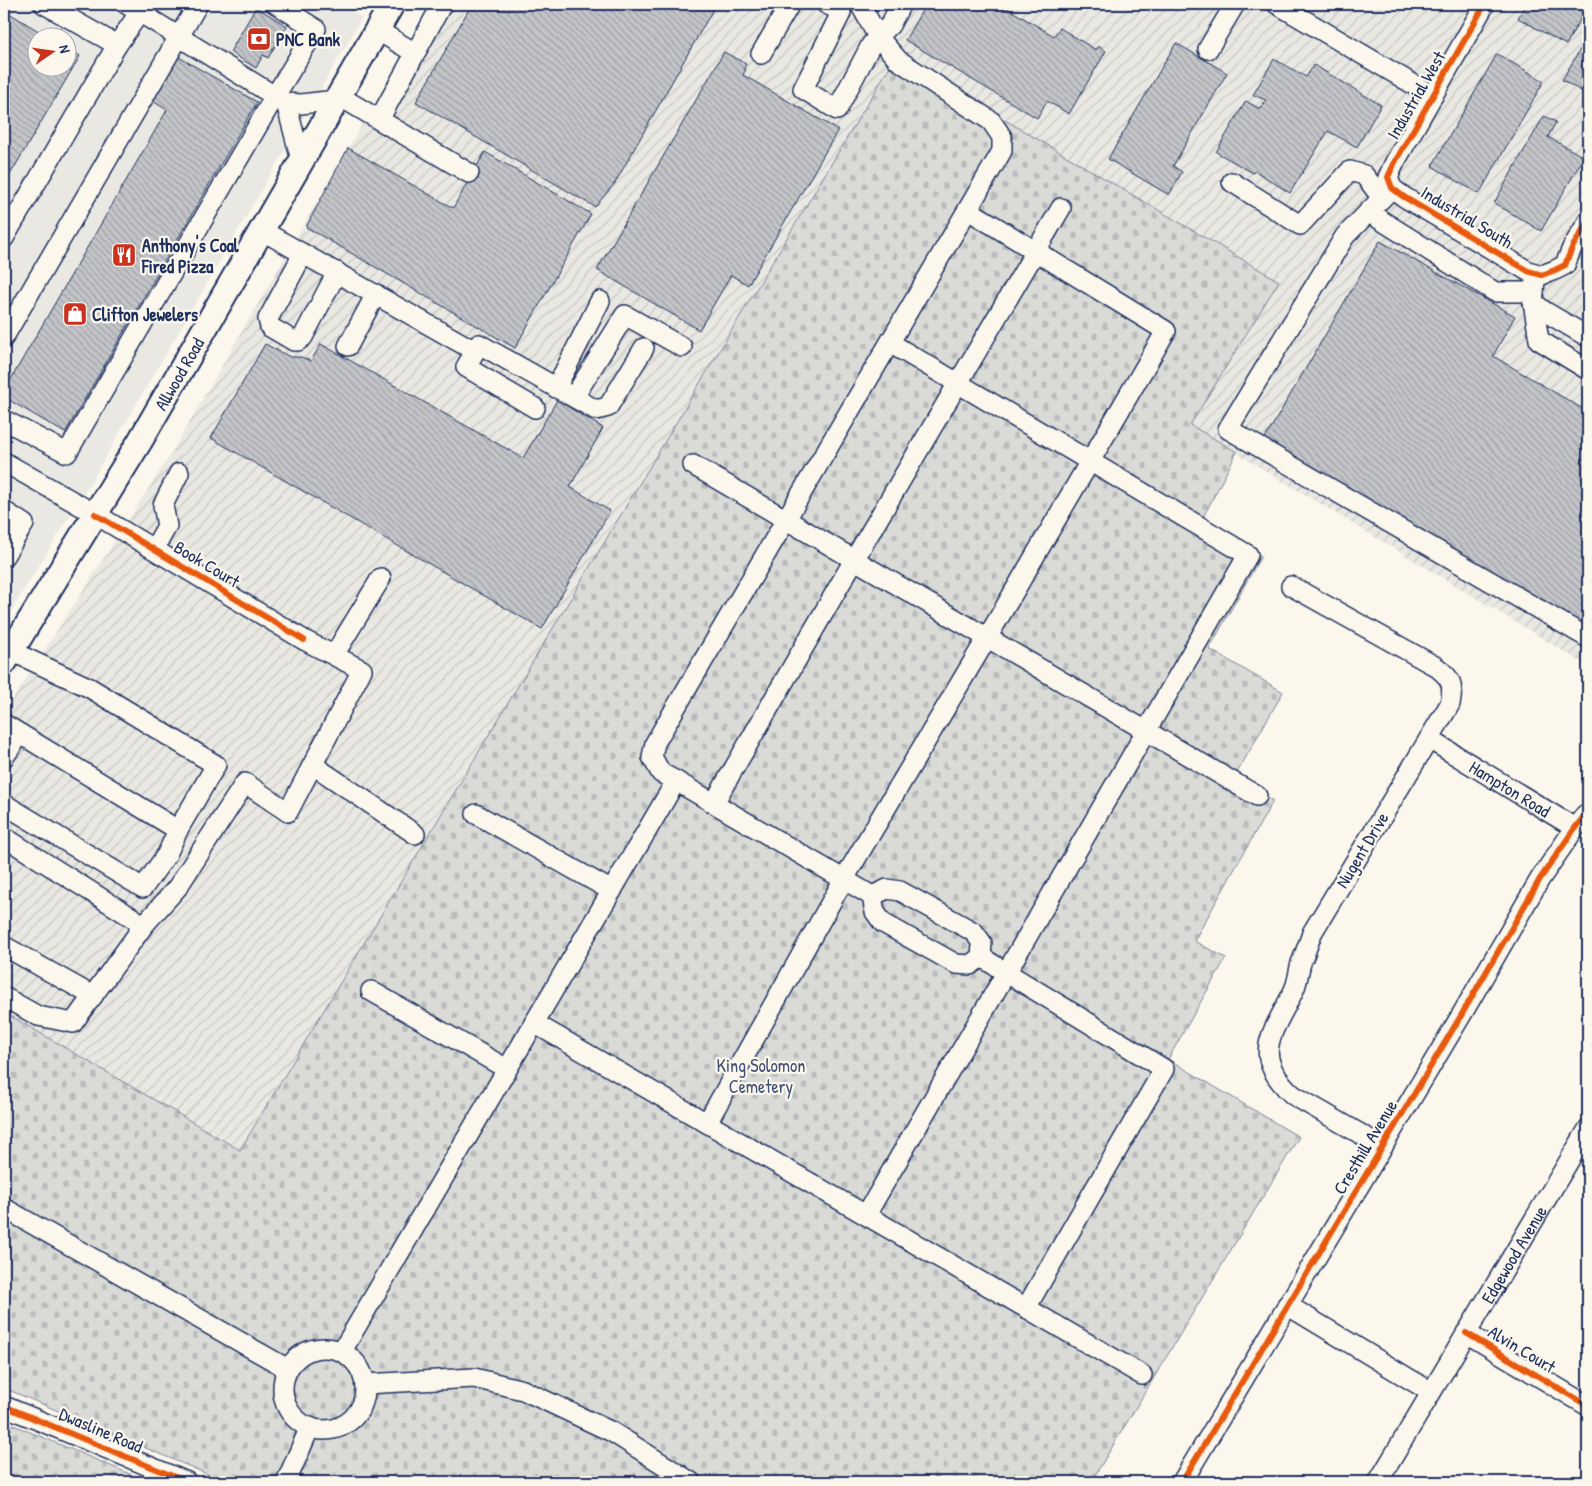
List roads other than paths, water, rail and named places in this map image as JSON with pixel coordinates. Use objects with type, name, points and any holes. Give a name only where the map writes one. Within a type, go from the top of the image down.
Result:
[{"type":"main road","name":"Allwood Road","points":[[7,657],[140,441],[392,4]]},
{"type":"street","points":[[44,4],[117,45]]},
{"type":"street","points":[[4,337],[198,4]]},
{"type":"street","points":[[4,420],[67,453],[280,99],[316,29],[276,4]]},
{"type":"street","points":[[379,120],[442,4]]},
{"type":"street","points":[[761,54],[790,4]]},
{"type":"street","points":[[826,4],[841,13],[803,88],[837,110],[872,45],[890,25],[901,4]]},
{"type":"street","points":[[860,4],[878,37],[898,60],[991,121],[1002,137],[1002,151],[655,743],[652,757],[661,773],[872,896]]},
{"type":"street","points":[[1208,49],[1235,4]]},
{"type":"street","points":[[1277,4],[1433,96]]},
{"type":"street","name":"Industrial West","points":[[1393,195],[1388,177],[1395,162],[1485,4]]},
{"type":"street","points":[[4,238],[117,45],[133,8],[280,99],[300,104],[337,98],[379,120],[469,173]]},
{"type":"street","points":[[377,30],[416,53]]},
{"type":"street","points":[[280,99],[301,160]]},
{"type":"street","points":[[1232,182],[1300,226],[1350,171],[1364,175],[1393,195],[1368,212],[1344,236],[1228,429],[1588,638]]},
{"type":"street","name":"Industrial South","points":[[1393,195],[1512,262],[1536,273]]},
{"type":"street","points":[[714,803],[1061,208]]},
{"type":"street","points":[[707,1123],[844,879],[1166,332],[968,210]]},
{"type":"street","points":[[1368,212],[1495,292],[1533,297],[1557,318],[1588,337]]},
{"type":"street","points":[[1588,221],[1572,248],[1565,265],[1542,274],[1536,273],[1533,297],[1538,340],[1588,370]]},
{"type":"street","points":[[261,230],[475,351]]},
{"type":"street","points":[[303,254],[268,319],[270,327],[294,341],[300,340],[303,337],[337,272]]},
{"type":"street","points":[[348,346],[376,294]]},
{"type":"street","points":[[556,388],[600,300]]},
{"type":"street","points":[[574,397],[624,315],[682,347]]},
{"type":"street","points":[[866,1215],[1248,556],[890,343]]},
{"type":"street","points":[[535,408],[466,367],[479,344],[596,410],[608,407],[644,348]]},
{"type":"street","name":"Book Court","points":[[4,462],[154,549],[304,640],[362,670],[313,765]]},
{"type":"street","points":[[693,465],[1257,796]]},
{"type":"street","points":[[154,549],[166,526],[163,505],[179,473]]},
{"type":"street","points":[[4,512],[24,524],[4,556]]},
{"type":"street","points":[[334,655],[381,578]]},
{"type":"street","name":"Nugent Drive","points":[[1291,586],[1443,672],[1450,680],[1453,691],[1450,704],[1312,933],[1294,991],[1271,1034],[1268,1048],[1269,1061],[1273,1072],[1281,1083],[1294,1095],[1383,1147]]},
{"type":"street","points":[[4,804],[143,888],[167,854],[178,830],[216,765],[90,688],[7,657]]},
{"type":"street","points":[[4,724],[178,830]]},
{"type":"street","points":[[4,756],[20,734]]},
{"type":"street","name":"Hampton Road","points":[[1429,739],[1575,828]]},
{"type":"street","points":[[4,997],[38,1016],[73,1024],[144,925],[177,888],[244,783],[288,812],[313,765],[415,834]]},
{"type":"street","points":[[342,1351],[676,781]]},
{"type":"street","points":[[476,814],[612,891]]},
{"type":"street","points":[[1575,828],[1585,815],[1588,814]]},
{"type":"street","name":"Cresthill Avenue","points":[[1182,1482],[1383,1147],[1540,879],[1575,828]]},
{"type":"street","points":[[4,838],[144,925]]},
{"type":"street","points":[[887,889],[900,891],[974,932],[982,943],[981,957],[970,966],[956,964],[883,923],[874,912],[872,896],[887,889]]},
{"type":"street","points":[[4,946],[93,996]]},
{"type":"street","points":[[981,957],[1164,1069],[1026,1308]]},
{"type":"street","points":[[371,991],[507,1069]]},
{"type":"street","points":[[534,1023],[1142,1375]]},
{"type":"street","name":"Edgewood Avenue","points":[[1378,1482],[1588,1129]]},
{"type":"street","points":[[4,1208],[288,1369]]},
{"type":"street","points":[[1287,1305],[1431,1392]]},
{"type":"street","name":"Alvin Court","points":[[1466,1334],[1588,1406]]},
{"type":"street","points":[[316,1348],[342,1351],[353,1359],[361,1370],[365,1384],[365,1398],[359,1410],[350,1421],[338,1428],[324,1430],[310,1427],[298,1420],[284,1398],[283,1385],[288,1369],[304,1353],[316,1348]]},
{"type":"street","points":[[365,1384],[474,1378],[523,1390],[612,1432],[691,1482]]},
{"type":"street","name":"Dwasline Road","points":[[4,1406],[187,1482]]},
{"type":"street","points":[[286,1482],[310,1427]]},
{"type":"place","name":"PNC Bank","points":[[259,39]]},
{"type":"place","name":"Anthony's Coal Fired Pizza","points":[[124,255]]},
{"type":"place","name":"Clifton Jewelers","points":[[75,314]]},
{"type":"park label","name":"King Solomon Cemetery","points":[[761,1075]]}]
